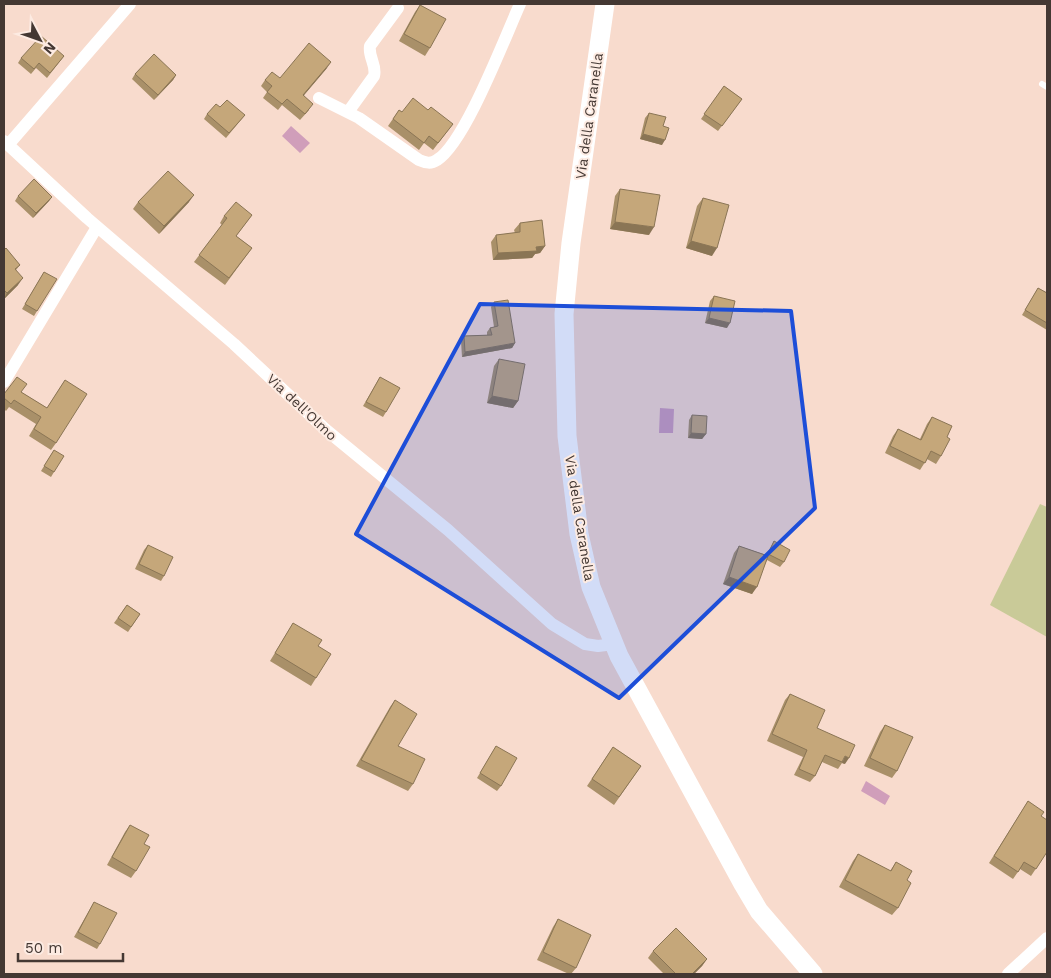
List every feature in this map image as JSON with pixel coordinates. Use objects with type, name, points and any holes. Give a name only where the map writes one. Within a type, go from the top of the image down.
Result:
[{"type":"main road","name":"Via della Caranella","points":[[605,4],[568,267],[563,358],[568,452],[582,548],[591,587],[614,644],[748,894],[776,932],[813,974]]},
{"type":"street","points":[[6,143],[130,4]]},
{"type":"street","points":[[319,98],[348,112],[419,160],[429,163],[437,161],[444,155],[465,124],[520,4]]},
{"type":"street","points":[[348,112],[374,76],[375,69],[369,52],[370,46],[398,8]]},
{"type":"street","name":"Via dell'Olmo","points":[[6,143],[97,227],[242,352],[325,429],[467,546],[552,624],[585,644],[598,646],[614,644]]},
{"type":"street","points":[[4,382],[97,227]]},
{"type":"street","points":[[1008,974],[1047,938]]},
{"type":"highlighted area","points":[[480,304],[791,311],[815,508],[619,698],[356,534]]},
{"type":"green space","points":[[1040,504],[1047,507],[1047,637],[990,605]]},
{"type":"shaded area","points":[[291,126],[310,143],[300,153],[282,136]]},
{"type":"shaded area","points":[[660,408],[674,409],[673,433],[659,433]]},
{"type":"shaded area","points":[[866,781],[890,796],[885,805],[861,791]]},
{"type":"building","points":[[420,5],[446,19],[430,48],[404,34]]},
{"type":"building","points":[[41,36],[64,56],[50,73],[39,63],[34,69],[21,58]]},
{"type":"building","points":[[309,43],[331,62],[303,95],[313,104],[305,114],[287,99],[282,104],[267,92],[272,86],[265,80],[272,72],[280,78]]},
{"type":"building","points":[[154,54],[176,75],[158,95],[135,74]]},
{"type":"building","points":[[724,86],[742,99],[722,126],[704,114]]},
{"type":"building","points":[[413,98],[428,110],[431,107],[453,124],[438,143],[429,136],[424,143],[393,119],[399,110],[402,112]]},
{"type":"building","points":[[227,100],[245,115],[229,133],[207,114],[216,104],[220,107]]},
{"type":"building","points":[[649,113],[666,117],[663,126],[669,128],[665,140],[643,134]]},
{"type":"building","points":[[168,171],[194,195],[164,226],[138,202]]},
{"type":"building","points":[[34,179],[52,197],[36,213],[18,196]]},
{"type":"building","points":[[620,189],[660,195],[654,227],[615,222]]},
{"type":"building","points":[[703,198],[729,205],[717,248],[691,241]]},
{"type":"building","points":[[236,202],[252,215],[236,236],[252,248],[229,278],[199,255],[227,218],[224,216]]},
{"type":"building","points":[[542,220],[545,246],[536,247],[537,251],[498,253],[496,235],[520,232],[520,223]]},
{"type":"building","points":[[6,248],[20,265],[15,269],[23,278],[7,293],[4,290],[4,250]]},
{"type":"building","points":[[44,272],[57,279],[37,311],[25,304]]},
{"type":"building","points":[[1038,288],[1047,293],[1047,323],[1025,310]]},
{"type":"building","points":[[714,296],[735,301],[730,323],[709,318]]},
{"type":"building","points":[[508,300],[515,343],[465,352],[464,336],[492,335],[490,328],[498,326],[494,302]]},
{"type":"building","points":[[499,359],[525,364],[518,401],[492,396]]},
{"type":"building","points":[[17,377],[27,384],[21,392],[47,408],[65,380],[87,394],[56,443],[34,429],[41,417],[14,400],[11,404],[4,398],[4,394]]},
{"type":"building","points":[[380,377],[400,388],[386,412],[366,402]]},
{"type":"building","points":[[692,415],[707,416],[706,434],[691,433]]},
{"type":"building","points":[[932,417],[952,426],[947,437],[950,439],[941,456],[931,451],[925,463],[890,446],[898,429],[921,440]]},
{"type":"building","points":[[54,450],[64,456],[54,472],[44,466]]},
{"type":"building","points":[[774,541],[790,550],[784,562],[768,554]]},
{"type":"building","points":[[148,545],[173,557],[164,576],[139,564]]},
{"type":"building","points":[[739,546],[768,556],[757,587],[729,577]]},
{"type":"building","points":[[127,605],[140,614],[131,627],[118,618]]},
{"type":"building","points":[[293,623],[322,640],[318,646],[331,654],[316,678],[275,653]]},
{"type":"building","points":[[790,694],[825,710],[817,728],[855,745],[849,758],[845,756],[842,762],[825,755],[815,776],[799,769],[807,750],[772,734]]},
{"type":"building","points":[[395,700],[417,714],[398,746],[425,759],[413,784],[361,760]]},
{"type":"building","points":[[885,725],[913,737],[897,771],[870,758]]},
{"type":"building","points":[[496,746],[517,758],[501,786],[480,773]]},
{"type":"building","points":[[613,747],[641,766],[619,797],[592,779]]},
{"type":"building","points":[[1028,801],[1044,812],[1041,816],[1047,820],[1047,852],[1036,869],[1024,862],[1018,872],[994,856]]},
{"type":"building","points":[[130,825],[149,835],[144,844],[150,847],[136,871],[112,857]]},
{"type":"building","points":[[858,854],[891,871],[896,862],[912,871],[907,880],[911,883],[898,908],[845,880]]},
{"type":"building","points":[[94,902],[117,913],[100,944],[78,932]]},
{"type":"building","points":[[558,919],[591,935],[576,968],[543,952]]},
{"type":"building","points":[[676,928],[707,959],[692,974],[676,974],[653,951]]}]
